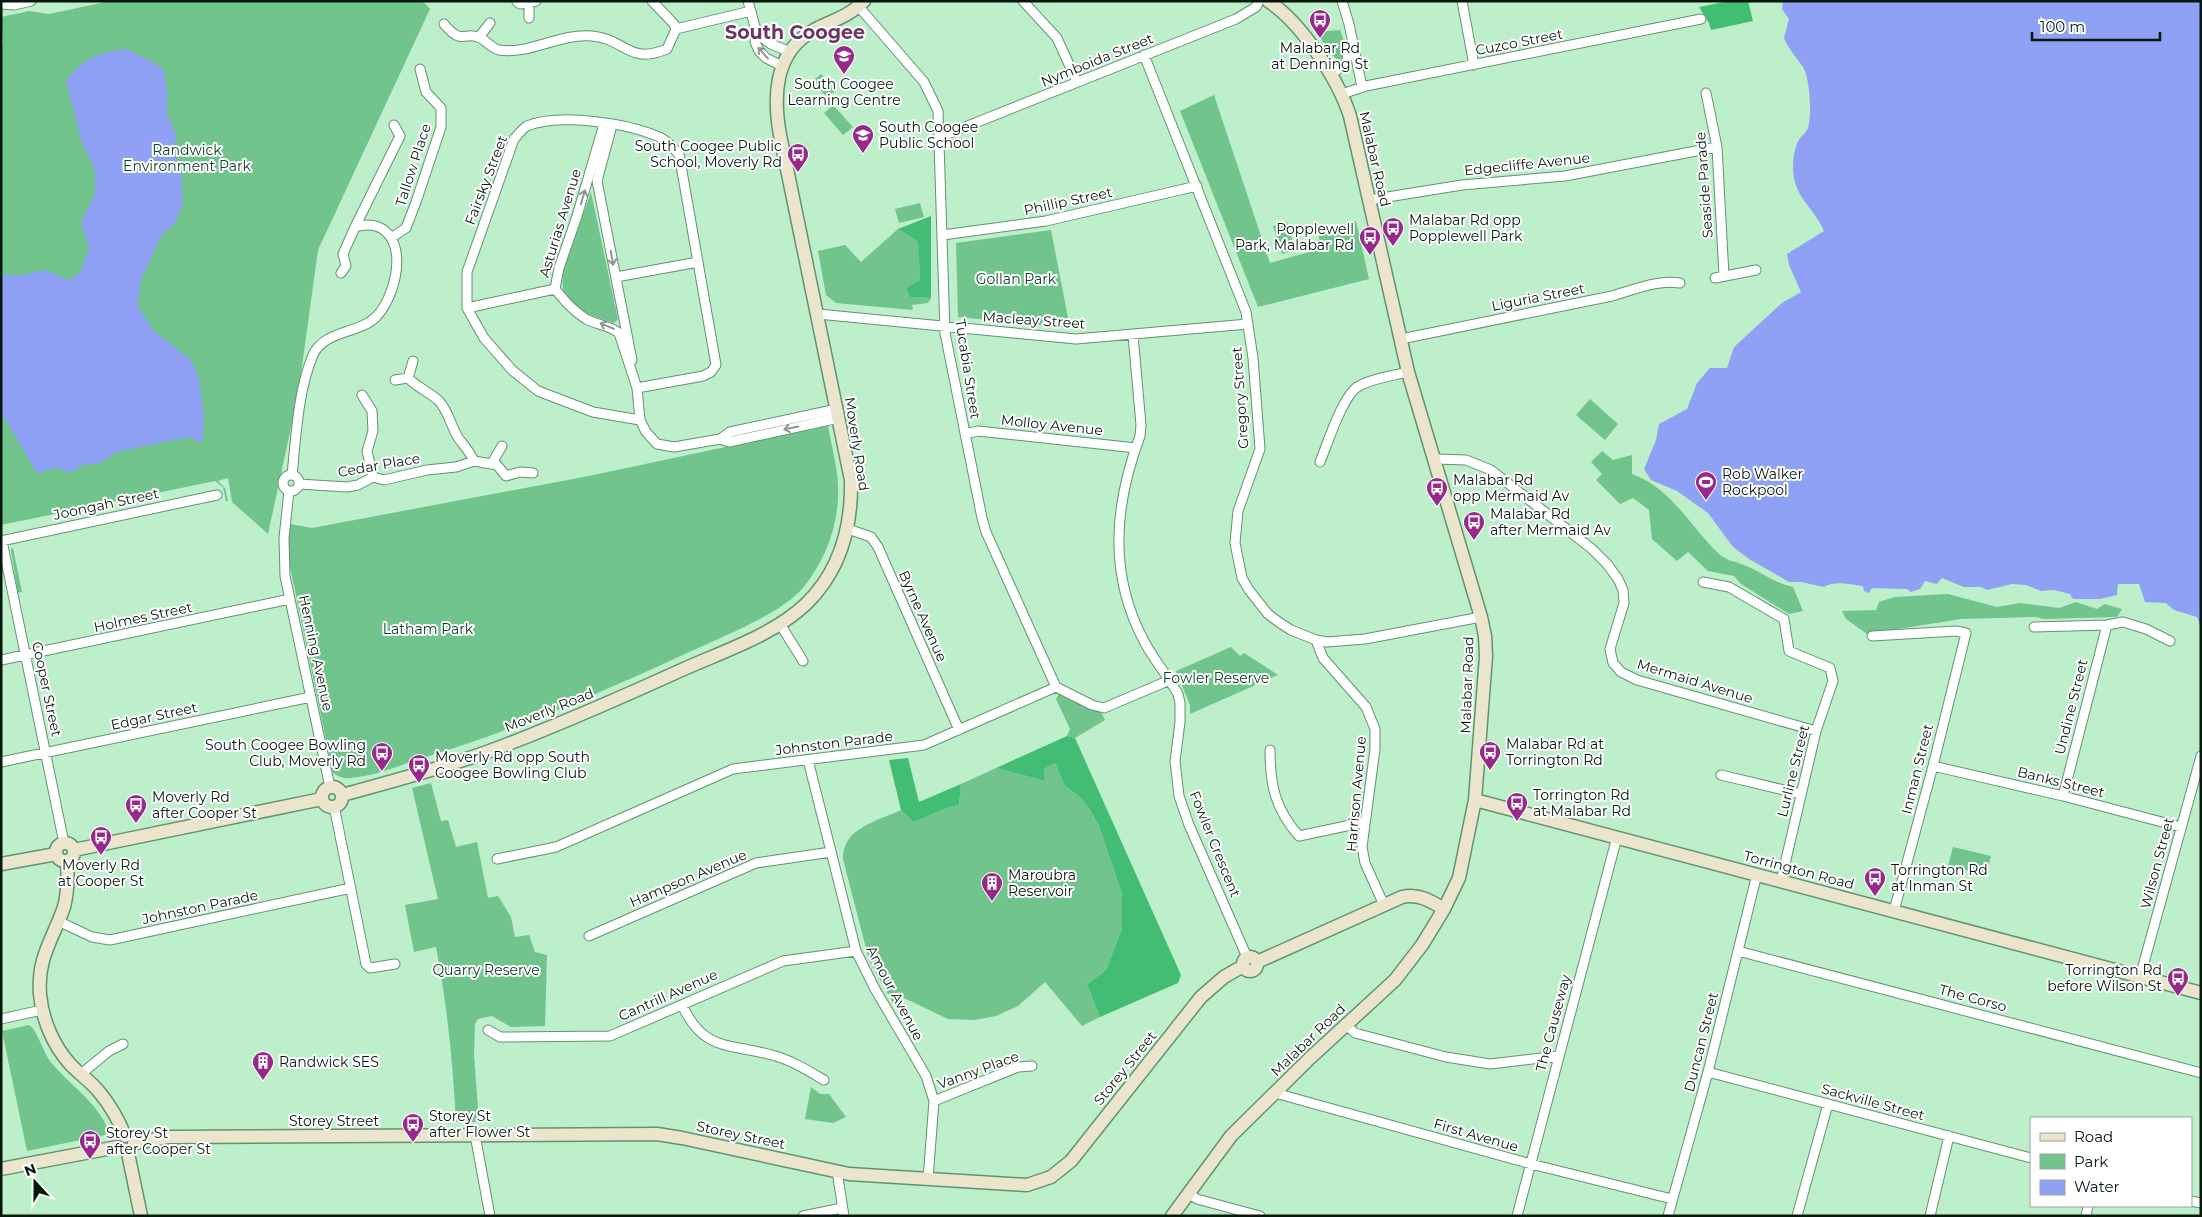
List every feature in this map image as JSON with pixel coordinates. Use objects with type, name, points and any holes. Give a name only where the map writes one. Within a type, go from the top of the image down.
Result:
[{"type":"street","points":[[1,4],[14,5],[31,1]]},
{"type":"street","points":[[444,24],[453,34],[459,37],[479,37],[498,50],[517,50],[569,36],[594,36],[632,52],[643,55],[654,54],[668,48],[676,29],[674,24],[652,1]]},
{"type":"street","points":[[748,1],[757,34],[755,42],[759,51],[766,58],[782,66]]},
{"type":"street","points":[[1023,1],[1057,38],[1077,82]]},
{"type":"street","name":"Nymboida Street","points":[[940,137],[1236,20],[1256,7],[1259,1]]},
{"type":"street","name":"Malabar Road","points":[[1172,1216],[1231,1136],[1345,1024],[1395,980],[1422,945],[1444,909],[1459,878],[1475,800],[1486,656],[1485,636],[1481,617],[1408,372],[1350,116],[1332,74],[1291,21],[1281,10],[1268,1]]},
{"type":"street","points":[[1342,1],[1362,87]]},
{"type":"street","points":[[1462,1],[1474,65]]},
{"type":"street","points":[[517,2],[520,4],[532,3],[529,18]]},
{"type":"street","name":"Moverly Road","points":[[342,795],[448,764],[563,722],[780,624],[807,603],[827,578],[841,550],[848,529],[851,507],[851,480],[776,116],[776,92],[782,66],[790,52],[805,36],[861,4]]},
{"type":"street","name":"Tucabia Street","points":[[861,4],[924,82],[938,111],[947,343],[965,434],[985,528],[1056,686]]},
{"type":"street","points":[[676,29],[751,12]]},
{"type":"street","name":"Cuzco Street","points":[[1342,94],[1362,87],[1701,19]]},
{"type":"street","points":[[479,37],[490,23]]},
{"type":"street","points":[[757,34],[771,44],[790,52]]},
{"type":"street","points":[[1332,74],[1346,63],[1351,40]]},
{"type":"street","name":"Gregory Street","points":[[1144,55],[1246,312],[1260,448],[1238,511],[1236,528],[1237,560],[1242,578],[1249,590],[1268,614],[1291,630],[1316,640],[1340,642],[1365,640],[1481,617]]},
{"type":"street","name":"Tallow Place","points":[[391,238],[406,228],[430,166],[441,127],[441,108],[426,92],[420,69]]},
{"type":"street","name":"Seaside Parade","points":[[1706,93],[1717,147],[1720,277],[1756,270]]},
{"type":"street","name":"Fairsky Street","points":[[467,308],[467,272],[514,139],[525,127],[549,120],[582,120],[608,124],[660,137],[679,154],[716,366],[711,372],[703,376],[637,385]]},
{"type":"street","name":"Asturias Avenue","points":[[608,124],[597,181],[626,322],[637,385],[640,420]]},
{"type":"street","name":"Asturias Avenue","points":[[608,124],[559,268],[555,289],[567,305],[587,319],[612,328],[619,333],[637,385]]},
{"type":"street","points":[[347,269],[343,254],[355,227],[405,135],[394,125]]},
{"type":"street","name":"Edgecliffe Avenue","points":[[1369,200],[1462,185],[1565,176],[1717,147]]},
{"type":"street","name":"Phillip Street","points":[[943,235],[1046,221],[1197,186]]},
{"type":"street","points":[[292,475],[301,400],[312,356],[316,349],[324,342],[344,332],[367,325],[377,317],[392,288],[398,261],[391,238],[384,230],[376,226],[365,224],[355,227]]},
{"type":"street","points":[[616,277],[698,262]]},
{"type":"street","name":"Liguria Street","points":[[1401,338],[1612,296],[1671,281],[1680,283]]},
{"type":"street","points":[[555,289],[467,308],[487,341],[512,370],[538,391],[594,412],[640,420],[646,432],[657,444],[674,448],[720,439],[730,432],[838,414]]},
{"type":"street","name":"Macleay Street","points":[[818,314],[1076,339],[1248,324]]},
{"type":"street","name":"Fowler Crescent","points":[[1133,335],[1141,425],[1140,436],[1121,500],[1118,538],[1121,572],[1128,602],[1136,624],[1146,644],[1170,680],[1180,703],[1176,761],[1179,796],[1189,826],[1249,962]]},
{"type":"street","points":[[408,378],[413,362]]},
{"type":"street","points":[[1320,462],[1343,405],[1356,386],[1408,372]]},
{"type":"street","points":[[395,380],[408,378]]},
{"type":"street","points":[[408,378],[419,389],[437,399],[443,406],[459,440],[469,449],[474,462]]},
{"type":"street","points":[[362,395],[372,411],[374,430],[367,451],[373,478]]},
{"type":"street","name":"Molloy Avenue","points":[[965,434],[978,431],[1136,448]]},
{"type":"street","points":[[492,463],[502,446]]},
{"type":"street","name":"Mermaid Avenue","points":[[1435,460],[1456,459],[1479,464],[1491,470],[1592,549],[1607,564],[1618,579],[1623,590],[1624,602],[1610,650],[1613,663],[1621,672],[1637,680],[1816,731]]},
{"type":"street","name":"Cedar Place","points":[[299,484],[348,487],[358,485],[373,478],[384,480],[427,470],[456,468],[474,462],[497,465],[506,476],[520,472],[533,473]]},
{"type":"street","points":[[292,475],[297,478],[299,484],[295,489],[289,491],[284,487],[283,482],[286,477],[292,475]]},
{"type":"street","name":"Henning Avenue","points":[[289,491],[285,523],[284,569],[330,787]]},
{"type":"street","name":"Joongah Street","points":[[1,541],[216,495]]},
{"type":"street","name":"Byrne Avenue","points":[[848,529],[871,538],[878,546],[959,730]]},
{"type":"street","name":"Cooper Street","points":[[1,541],[45,753],[69,846]]},
{"type":"street","name":"Lurline Street","points":[[1703,582],[1729,587],[1784,619],[1789,652],[1830,668],[1833,681],[1816,731],[1781,881]]},
{"type":"street","name":"Holmes Street","points":[[1,660],[290,599]]},
{"type":"street","points":[[2034,627],[2107,625],[2123,622],[2146,630],[2170,642]]},
{"type":"street","points":[[780,624],[803,660]]},
{"type":"street","name":"Undine Street","points":[[2063,796],[2107,625]]},
{"type":"street","name":"Inman Street","points":[[1872,636],[1956,631],[1966,633],[1894,912]]},
{"type":"street","name":"Harrison Avenue","points":[[1316,640],[1323,658],[1366,707],[1373,721],[1376,737],[1365,822],[1363,856],[1384,905]]},
{"type":"street","points":[[1056,686],[1092,705],[1104,708],[1170,680]]},
{"type":"street","name":"Johnston Parade","points":[[497,859],[556,847],[732,770],[924,746],[1056,686]]},
{"type":"street","name":"Edgar Street","points":[[1,762],[311,697]]},
{"type":"street","points":[[1270,750],[1273,791],[1297,840],[1365,822]]},
{"type":"street","name":"Wilson Street","points":[[2140,977],[2201,756]]},
{"type":"street","name":"Amour Avenue","points":[[808,760],[856,951],[875,988],[926,1076],[934,1101],[928,1180]]},
{"type":"street","name":"Banks Street","points":[[1933,766],[2063,796],[2181,827]]},
{"type":"street","points":[[1721,775],[1801,794]]},
{"type":"street","points":[[330,787],[336,788],[342,795],[339,803],[334,806],[326,804],[322,799],[324,790],[330,787]]},
{"type":"street","points":[[69,846],[72,858],[67,861],[59,859],[56,854],[57,846],[69,846],[322,799]]},
{"type":"street","name":"Torrington Road","points":[[1475,800],[2201,992]]},
{"type":"street","points":[[334,806],[367,966],[370,968],[395,964]]},
{"type":"street","name":"The Causeway","points":[[1517,1216],[1617,837]]},
{"type":"street","name":"Hampson Avenue","points":[[590,936],[756,863],[831,852]]},
{"type":"street","points":[[1,864],[56,854]]},
{"type":"street","points":[[67,861],[67,893],[40,966],[42,1010],[53,1040],[63,1056],[100,1093],[118,1121],[129,1144],[140,1216]]},
{"type":"street","name":"Duncan Street","points":[[1668,1216],[1708,1072],[1757,874]]},
{"type":"street","name":"Johnston Parade","points":[[58,921],[92,937],[110,940],[351,888]]},
{"type":"street","name":"Storey Street","points":[[129,1144],[168,1137],[669,1135],[863,1175],[1017,1185],[1032,1184],[1051,1177],[1071,1161],[1201,997],[1224,977],[1249,962],[1402,897],[1412,895],[1422,897],[1444,909]]},
{"type":"street","name":"Cantrill Avenue","points":[[488,1030],[500,1037],[610,1036],[783,960],[856,951]]},
{"type":"street","name":"The Corso","points":[[1738,951],[2201,1073]]},
{"type":"street","points":[[682,1005],[696,1029],[708,1039],[730,1047],[772,1055],[795,1063],[824,1080]]},
{"type":"street","points":[[1,1019],[42,1010]]},
{"type":"street","points":[[1345,1024],[1356,1033],[1446,1057],[1490,1064],[1558,1056]]},
{"type":"street","points":[[80,1074],[109,1051],[123,1044]]},
{"type":"street","name":"Vanny Place","points":[[934,1101],[1018,1067],[1032,1066]]},
{"type":"street","name":"Sackville Street","points":[[1708,1072],[2030,1158]]},
{"type":"street","name":"First Avenue","points":[[1275,1093],[1531,1164],[1672,1200]]},
{"type":"street","points":[[1797,1216],[1828,1104]]},
{"type":"street","points":[[475,1135],[490,1216]]},
{"type":"street","points":[[1930,1216],[1949,1136]]},
{"type":"street","points":[[1,1170],[117,1147],[119,1139],[129,1144]]},
{"type":"street","points":[[804,1216],[843,1212],[837,1171]]},
{"type":"street","points":[[1189,1194],[1197,1199],[1260,1216]]},
{"type":"green space","name":"Randwick Environment Park","points":[[110,1],[423,1],[430,9],[318,250],[298,395],[268,534],[232,502],[228,478],[218,481],[225,488],[228,501],[226,501],[223,487],[215,481],[1,525],[1,44],[3,44],[1,17],[29,11],[49,14]]},
{"type":"green space","points":[[1730,1],[1748,1],[1753,21],[1711,30],[1699,7]]},
{"type":"green space","points":[[1340,30],[1343,38],[1342,58],[1339,60],[1335,58],[1316,32]]},
{"type":"green space","points":[[821,74],[835,91],[827,97],[814,80]]},
{"type":"green space","points":[[1214,95],[1270,263],[1320,249],[1319,235],[1356,221],[1369,279],[1258,307],[1180,111]]},
{"type":"green space","points":[[833,105],[853,127],[843,135],[824,113]]},
{"type":"green space","points":[[591,192],[618,319],[614,323],[584,313],[578,309],[563,290],[562,275]]},
{"type":"green space","points":[[920,203],[924,217],[899,223],[895,209]]},
{"type":"green space","points":[[931,216],[931,298],[910,297],[906,288],[920,280],[918,241],[898,229]]},
{"type":"green space","points":[[1287,222],[1295,250],[1282,254],[1273,226]]},
{"type":"green space","points":[[898,229],[912,237],[918,237],[920,280],[906,288],[910,297],[931,298],[928,303],[912,305],[913,310],[836,303],[826,295],[818,251],[845,245],[861,262]]},
{"type":"green space","name":"Gollan Park","points":[[1051,230],[1070,328],[958,317],[956,243]]},
{"type":"green space","points":[[1590,399],[1618,424],[1605,440],[1576,415]]},
{"type":"green space","name":"Latham Park","points":[[828,425],[838,484],[837,513],[830,540],[818,566],[811,578],[792,599],[764,617],[731,633],[557,710],[388,770],[360,777],[346,778],[339,777],[333,773],[289,562],[288,536],[290,524],[312,528],[589,476]]},
{"type":"green space","points":[[1602,451],[1613,460],[1632,455],[1632,474],[1646,480],[1670,499],[1719,554],[1728,560],[1793,587],[1803,611],[1789,614],[1741,584],[1734,576],[1708,571],[1688,552],[1677,561],[1652,539],[1649,510],[1633,498],[1620,504],[1596,480],[1602,474],[1591,462]]},
{"type":"green space","points":[[13,548],[22,592],[18,593],[11,551]]},
{"type":"green space","points":[[1948,594],[1997,607],[2020,603],[2059,608],[2076,602],[2097,609],[2105,604],[2122,609],[2117,617],[1961,619],[1867,634],[1846,619],[1842,611],[1876,610],[1879,602],[1895,597]]},
{"type":"green space","name":"Fowler Reserve","points":[[1231,647],[1240,656],[1244,653],[1278,675],[1190,714],[1190,705],[1176,671]]},
{"type":"green space","points":[[1061,690],[1098,707],[1105,720],[1075,738],[1067,736],[1070,729],[1056,699]]},
{"type":"green space","points":[[1067,736],[1075,738],[1181,975],[1178,983],[1100,1017],[1087,984],[1106,970],[1122,929],[1122,894],[1099,826],[1089,808],[1079,796],[1065,786],[1055,763],[1044,769],[1045,781],[996,768]]},
{"type":"green space","points":[[908,758],[919,802],[961,784],[959,805],[946,808],[913,822],[901,810],[889,760]]},
{"type":"green space","points":[[1055,763],[1065,786],[1079,796],[1089,808],[1099,826],[1122,894],[1122,929],[1106,970],[1087,984],[1100,1017],[1082,1026],[1045,982],[1018,1006],[996,1016],[975,1020],[948,1019],[902,997],[893,1003],[869,960],[843,859],[844,848],[848,840],[863,827],[901,810],[913,822],[946,808],[959,805],[961,784],[996,768],[1045,781],[1044,769]]},
{"type":"green space","name":"Quarry Reserve","points":[[431,783],[441,821],[448,820],[456,847],[477,842],[488,898],[498,896],[511,917],[515,937],[529,935],[535,952],[547,955],[545,1026],[511,1027],[492,1016],[478,1019],[475,1024],[474,1055],[479,1122],[456,1122],[449,1034],[436,947],[414,952],[405,905],[438,899],[412,788]]},
{"type":"green space","points":[[1953,847],[1991,856],[1986,875],[1948,866]]},
{"type":"green space","points":[[29,1025],[35,1031],[50,1061],[97,1110],[109,1131],[105,1135],[27,1151],[2,1031]]},
{"type":"green space","points":[[811,1087],[820,1094],[829,1094],[846,1117],[833,1123],[805,1119]]},
{"type":"water","points":[[1783,1],[2201,1],[2201,627],[2197,617],[2174,610],[2166,603],[2145,602],[2139,584],[2118,584],[2117,595],[2100,599],[2073,599],[2070,594],[2054,590],[2041,591],[2026,585],[2012,584],[1987,590],[1981,587],[1964,587],[1942,578],[1937,584],[1925,581],[1920,589],[1911,592],[1907,589],[1872,588],[1869,593],[1864,591],[1863,586],[1838,583],[1824,587],[1801,582],[1789,582],[1749,559],[1733,547],[1708,513],[1677,491],[1651,480],[1644,469],[1656,440],[1659,424],[1687,409],[1697,383],[1710,368],[1727,368],[1734,347],[1782,303],[1801,292],[1789,265],[1787,254],[1824,231],[1799,193],[1794,178],[1794,154],[1799,140],[1808,128],[1810,97],[1803,67],[1784,38],[1789,19],[1782,9]]},
{"type":"water","points":[[126,49],[163,69],[167,87],[167,115],[176,135],[175,153],[181,173],[183,202],[176,222],[162,235],[142,277],[137,305],[154,331],[191,360],[199,378],[204,415],[202,443],[188,437],[117,452],[98,464],[82,465],[71,473],[57,468],[37,473],[1,412],[1,275],[22,275],[46,270],[68,280],[80,273],[89,248],[81,222],[95,194],[95,170],[81,140],[66,81],[79,67],[99,54]]},
{"type":"place","name":"Malabar Rd at Denning St","points":[[1320,39]]},
{"type":"place","name":"South Coogee Learning Centre","points":[[844,75]]},
{"type":"place","name":"South Coogee Public School","points":[[863,154]]},
{"type":"place","name":"South Coogee Public School, Moverly Rd","points":[[798,173]]},
{"type":"place","name":"Malabar Rd opp Popplewell Park","points":[[1393,247]]},
{"type":"place","name":"Popplewell Park, Malabar Rd","points":[[1370,256]]},
{"type":"place","name":"Rob Walker Rockpool","points":[[1706,501]]},
{"type":"place","name":"Malabar Rd opp Mermaid Av","points":[[1437,507]]},
{"type":"place","name":"Malabar Rd after Mermaid Av","points":[[1474,541]]},
{"type":"place","name":"Malabar Rd at Torrington Rd","points":[[1490,771]]},
{"type":"place","name":"South Coogee Bowling Club, Moverly Rd","points":[[382,772]]},
{"type":"place","name":"Moverly Rd opp South Coogee Bowling Club","points":[[419,784]]},
{"type":"place","name":"Torrington Rd at Malabar Rd","points":[[1517,822]]},
{"type":"place","name":"Moverly Rd after Cooper St","points":[[136,824]]},
{"type":"place","name":"Moverly Rd at Cooper St","points":[[101,856]]},
{"type":"place","name":"Torrington Rd at Inman St","points":[[1875,897]]},
{"type":"place","name":"Maroubra Reservoir","points":[[992,902]]},
{"type":"place","name":"Torrington Rd before Wilson St","points":[[2178,997]]},
{"type":"place","name":"Randwick SES","points":[[263,1081]]},
{"type":"place","name":"Storey St after Flower St","points":[[413,1143]]},
{"type":"place","name":"Storey St after Cooper St","points":[[90,1160]]},
{"type":"district","name":"South Coogee","points":[[795,32]]}]
